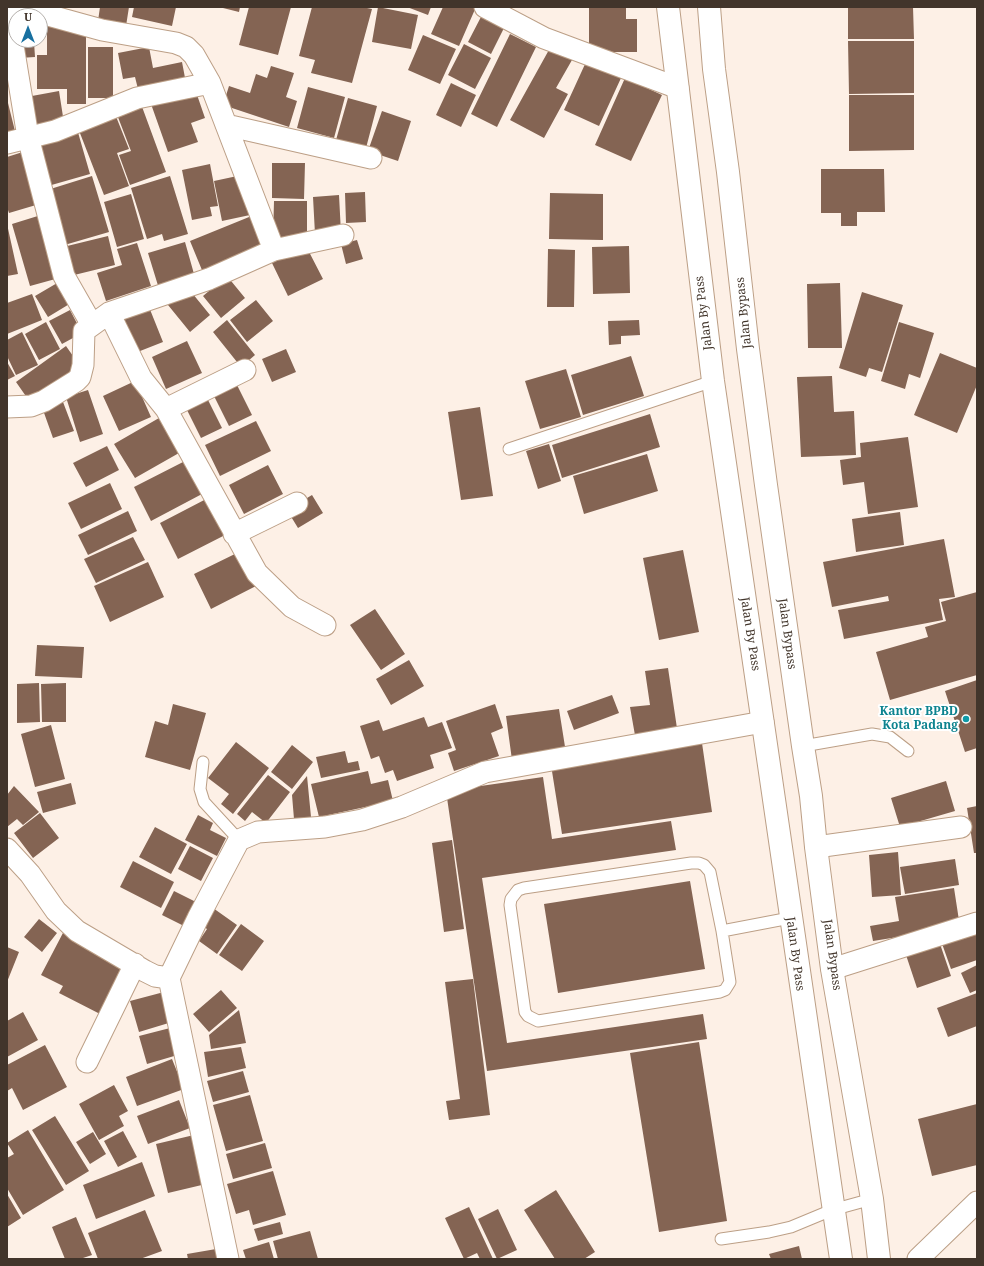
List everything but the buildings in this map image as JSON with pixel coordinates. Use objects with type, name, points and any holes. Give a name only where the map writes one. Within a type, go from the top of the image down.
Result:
[{"type":"highway","name":"Jalan By Pass","points":[[668,7],[712,381],[763,722],[840,1259]]},
{"type":"highway","name":"Jalan Bypass","points":[[709,7],[714,69],[728,172],[748,349],[802,746],[811,796],[832,969],[872,1199],[879,1259]]},
{"type":"street","points":[[14,7],[9,21],[28,137],[64,276],[92,325]]},
{"type":"street","points":[[27,7],[33,11],[102,30],[176,43],[186,47],[194,55],[210,84],[274,250]]},
{"type":"street","points":[[485,7],[544,38],[678,88]]},
{"type":"street","points":[[7,143],[55,130],[137,98],[210,84]]},
{"type":"street","points":[[226,125],[371,158]]},
{"type":"street","points":[[7,407],[31,406],[44,401],[76,381],[80,377],[83,365],[84,331],[110,313],[209,279],[274,250],[343,235]]},
{"type":"street","points":[[110,313],[141,378],[166,409],[257,573],[292,607],[325,625]]},
{"type":"street","points":[[166,409],[244,370]]},
{"type":"street","points":[[234,534],[298,503]]},
{"type":"street","points":[[228,1259],[169,978],[198,918],[239,840],[258,832],[325,827],[362,820],[402,807],[485,772],[763,722]]},
{"type":"street","points":[[816,847],[961,827]]},
{"type":"street","points":[[7,849],[30,874],[56,911],[77,931],[155,976],[169,978]]},
{"type":"street","points":[[832,969],[977,923]]},
{"type":"street","points":[[87,1062],[135,964]]},
{"type":"street","points":[[918,1259],[977,1202]]},
{"type":"lane","points":[[509,450],[712,381]]},
{"type":"lane","points":[[802,746],[862,735],[881,734],[890,737],[908,751]]},
{"type":"lane","points":[[203,762],[200,789],[204,802],[239,840]]},
{"type":"lane","points":[[691,862],[699,863],[704,865],[710,872],[722,931],[730,982],[725,990],[538,1021],[528,1016],[524,1012],[510,905],[511,898],[518,890],[691,862]]},
{"type":"lane","points":[[722,931],[790,918]]},
{"type":"lane","points":[[721,1239],[770,1232],[791,1227],[832,1210],[872,1199]]},
{"type":"place","name":"Kantor BPBD Kota Padang","points":[[966,719]]}]
